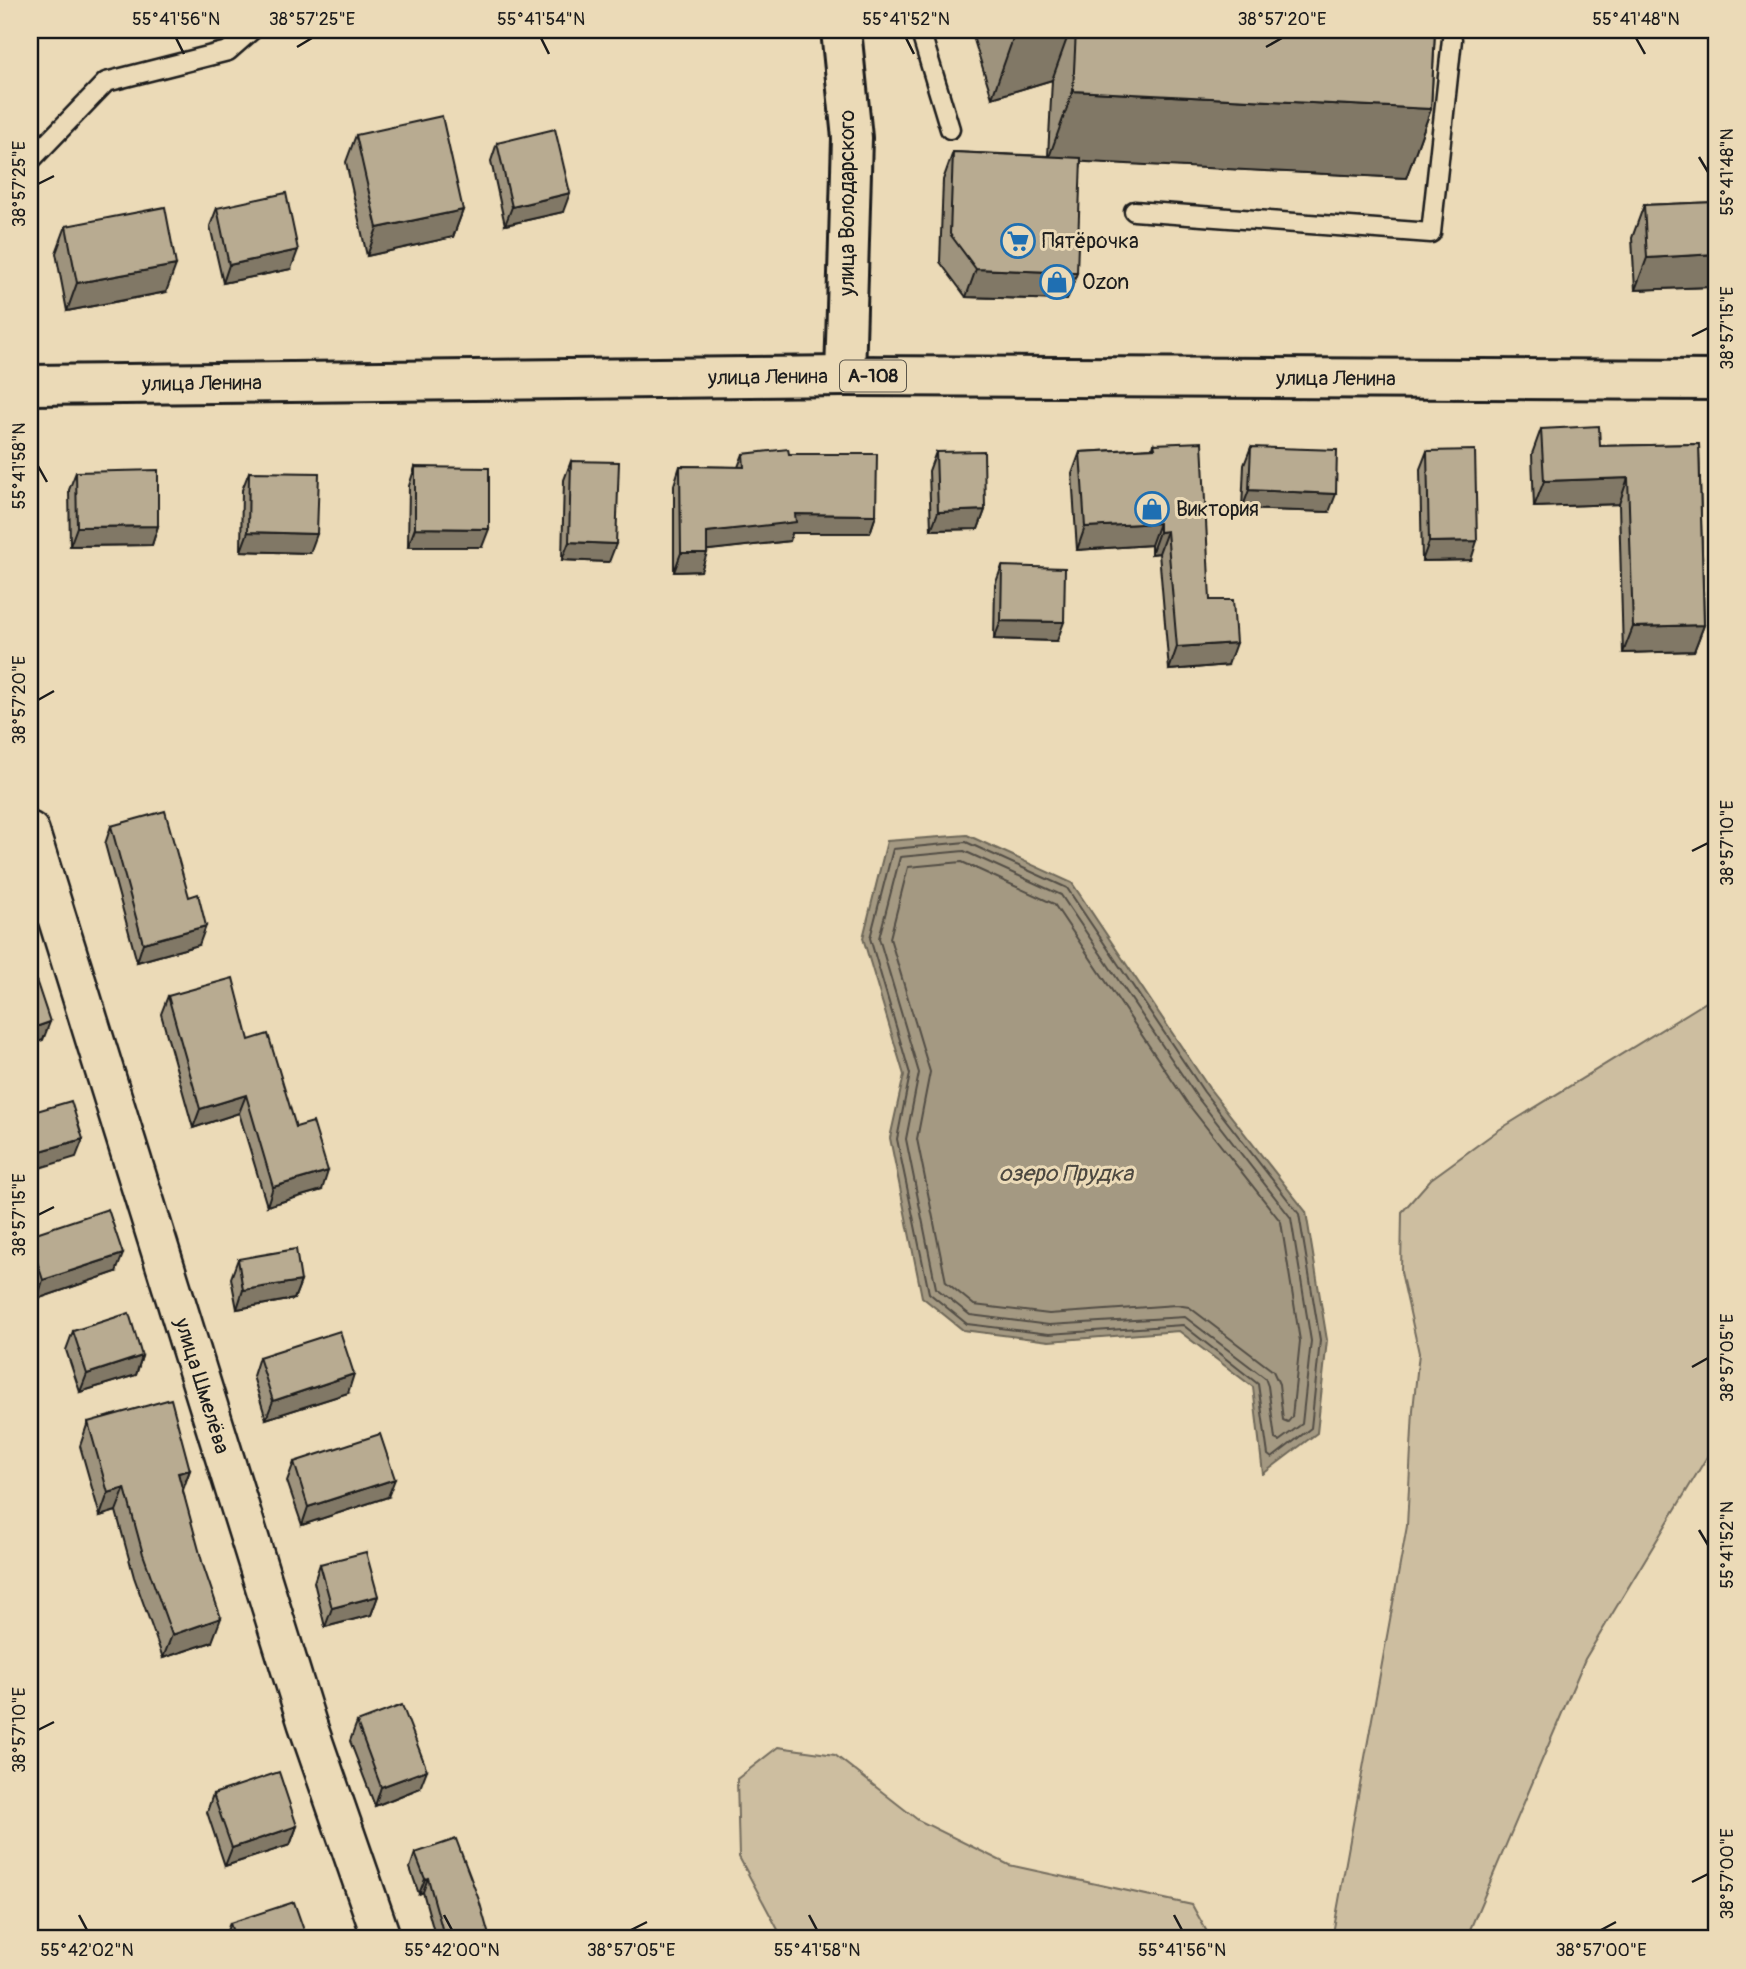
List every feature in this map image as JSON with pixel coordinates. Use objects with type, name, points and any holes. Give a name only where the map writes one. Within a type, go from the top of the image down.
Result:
[{"type":"main road","name":"улица Володарского","points":[[841,30],[852,138],[845,376]]},
{"type":"main road","name":"улица Ленина","points":[[30,386],[845,376],[1716,380]]},
{"type":"street","name":"улица Шмелёва","points":[[30,831],[307,1723],[382,1939]]},
{"type":"lane","points":[[30,161],[106,82],[228,51],[252,30]]},
{"type":"lane","points":[[920,30],[950,129]]},
{"type":"lane","points":[[1134,212],[1431,233],[1447,36]]},
{"type":"shaded area","points":[[1716,996],[1716,1442],[1585,1659],[1466,1939],[1332,1939],[1407,1526],[1419,1353],[1401,1272],[1402,1212],[1431,1179],[1497,1131]]},
{"type":"shaded area","points":[[778,1747],[835,1755],[918,1820],[1009,1865],[1192,1905],[1211,1939],[783,1939],[739,1857],[737,1779]]},
{"type":"water","name":"озеро Прудка","points":[[967,835],[1072,883],[1209,1088],[1306,1212],[1327,1340],[1317,1433],[1263,1474],[1253,1387],[1179,1331],[1049,1341],[963,1330],[922,1297],[890,1138],[904,1075],[863,938],[887,841]]},
{"type":"building","points":[[1076,30],[1435,30],[1431,109],[1073,91]]},
{"type":"building","points":[[442,116],[463,210],[377,228],[356,135]]},
{"type":"building","points":[[555,129],[570,193],[512,207],[497,143]]},
{"type":"building","points":[[953,152],[1081,158],[1077,273],[976,269],[950,234]]},
{"type":"building","points":[[286,193],[298,250],[229,265],[217,208]]},
{"type":"building","points":[[1716,202],[1716,254],[1647,258],[1644,205]]},
{"type":"building","points":[[165,207],[176,265],[77,283],[66,226]]},
{"type":"building","points":[[1599,426],[1600,446],[1699,444],[1704,625],[1633,627],[1628,478],[1544,481],[1541,429]]},
{"type":"building","points":[[1202,442],[1210,600],[1233,600],[1236,643],[1177,647],[1167,531],[1159,532],[1159,523],[1085,527],[1080,452],[1155,448],[1154,444]]},
{"type":"building","points":[[1251,447],[1337,450],[1336,494],[1249,490]]},
{"type":"building","points":[[788,449],[789,454],[877,454],[876,515],[795,514],[796,522],[707,532],[707,553],[681,553],[680,466],[744,467],[743,454]]},
{"type":"building","points":[[1475,450],[1477,541],[1429,542],[1427,451]]},
{"type":"building","points":[[984,451],[985,510],[938,512],[936,452]]},
{"type":"building","points":[[571,461],[619,462],[616,544],[569,542]]},
{"type":"building","points":[[415,467],[489,468],[489,529],[415,528]]},
{"type":"building","points":[[158,470],[158,526],[77,527],[76,472]]},
{"type":"building","points":[[249,472],[319,473],[317,534],[248,532]]},
{"type":"building","points":[[1002,566],[1065,568],[1064,622],[1001,621]]},
{"type":"building","points":[[165,811],[189,897],[198,894],[206,926],[143,943],[111,826]]},
{"type":"building","points":[[233,978],[249,1040],[268,1034],[296,1127],[313,1122],[328,1171],[273,1187],[246,1095],[200,1109],[168,996]]},
{"type":"building","points":[[36,980],[50,1022],[30,1029],[30,983]]},
{"type":"building","points":[[71,1101],[83,1139],[30,1154],[30,1113]]},
{"type":"building","points":[[108,1209],[123,1254],[43,1280],[30,1235]]},
{"type":"building","points":[[296,1249],[301,1281],[243,1290],[238,1259]]},
{"type":"building","points":[[129,1313],[142,1356],[87,1374],[73,1331]]},
{"type":"building","points":[[340,1331],[354,1374],[273,1401],[259,1357]]},
{"type":"building","points":[[171,1399],[190,1470],[178,1473],[203,1565],[221,1618],[172,1635],[143,1554],[125,1488],[108,1493],[88,1422]]},
{"type":"building","points":[[380,1434],[395,1479],[308,1507],[294,1462]]},
{"type":"building","points":[[366,1552],[378,1596],[332,1608],[320,1564]]},
{"type":"building","points":[[402,1705],[427,1770],[381,1787],[357,1722]]},
{"type":"building","points":[[279,1772],[297,1826],[232,1848],[213,1794]]},
{"type":"building","points":[[456,1839],[479,1900],[490,1939],[445,1939],[428,1878],[425,1879],[415,1853]]},
{"type":"building","points":[[294,1902],[307,1939],[235,1939],[230,1923]]},
{"type":"place","name":"Пятёрочка","points":[[1018,241]]},
{"type":"place","name":"Ozon","points":[[1057,282]]},
{"type":"place","name":"Виктория","points":[[1152,509]]}]
